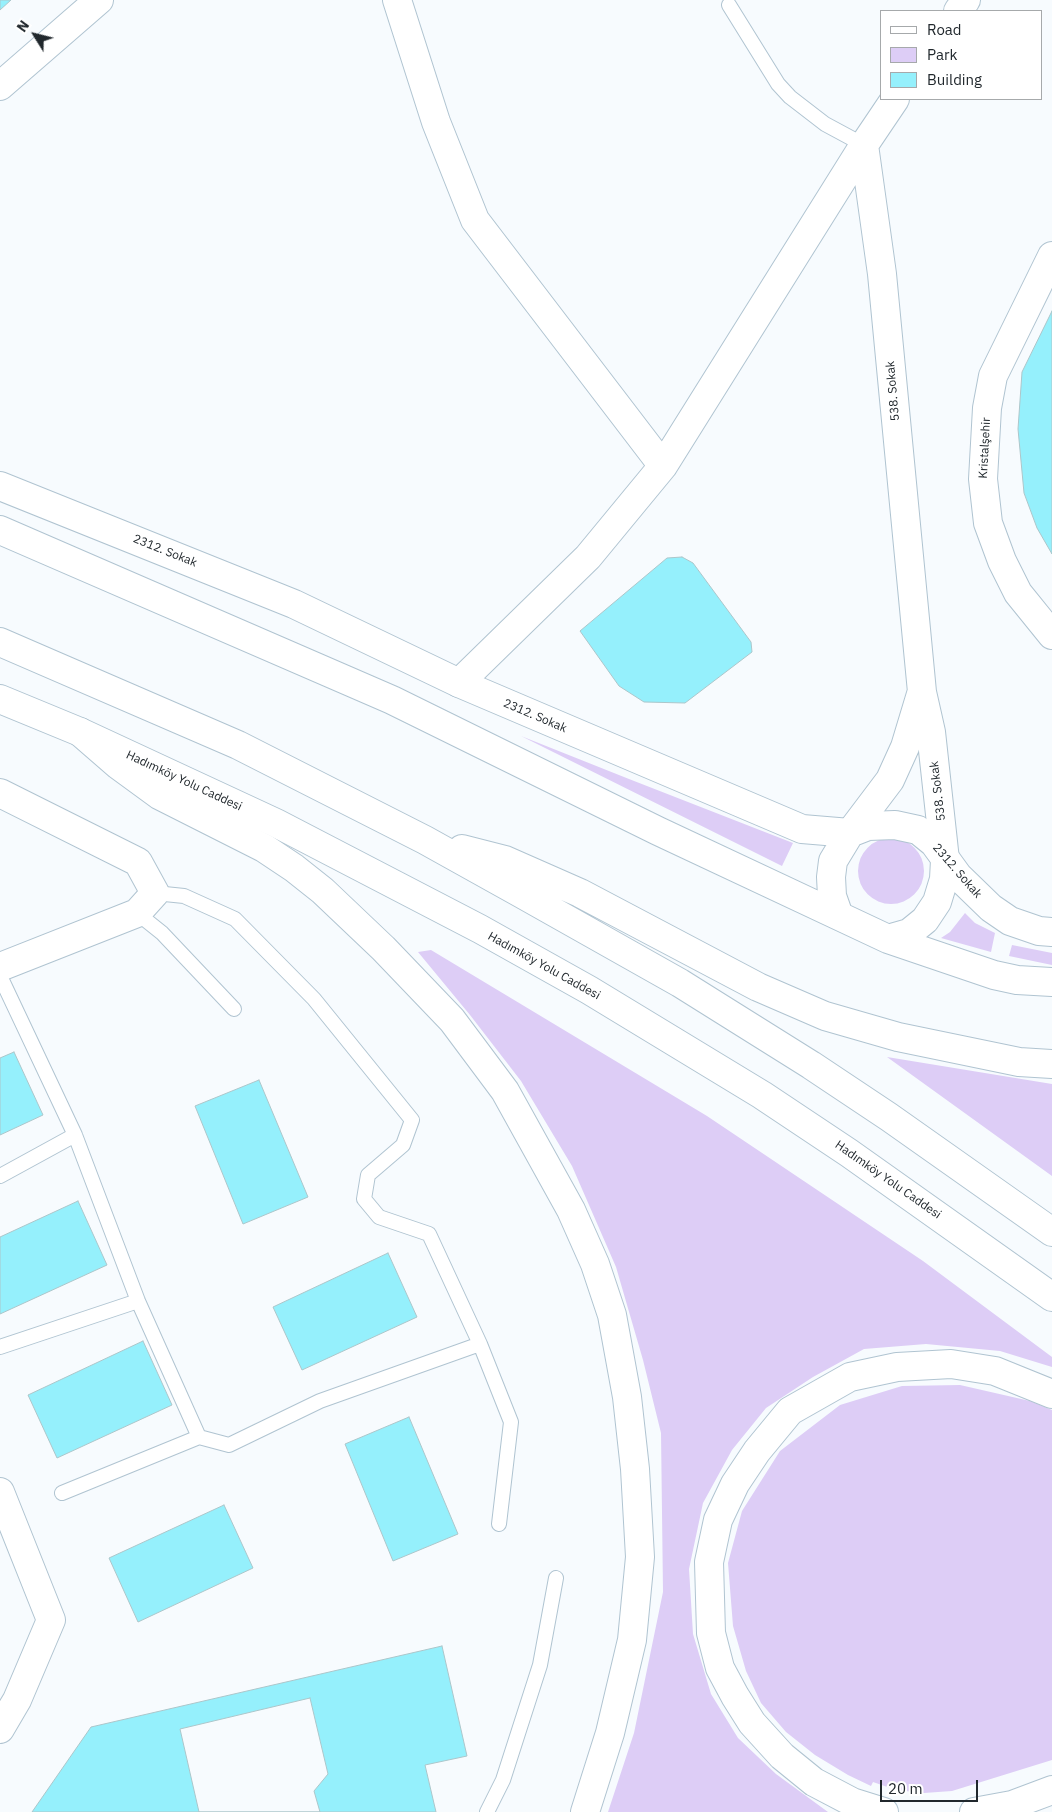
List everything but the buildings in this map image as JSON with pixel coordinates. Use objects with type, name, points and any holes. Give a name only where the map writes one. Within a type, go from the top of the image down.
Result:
[{"type":"main road","points":[[0,86],[99,0]]},
{"type":"main road","points":[[397,0],[436,122],[475,220],[663,466]]},
{"type":"main road","points":[[459,683],[588,557],[663,466],[864,145],[894,100]]},
{"type":"main road","name":"538. Sokak","points":[[864,145],[882,274],[922,692],[931,732],[946,860]]},
{"type":"main road","name":"Kristalşehir","points":[[1052,256],[994,376],[987,408],[983,479],[988,523],[1002,561],[1018,594],[1052,635]]},
{"type":"main road","name":"2312. Sokak","points":[[0,486],[294,604],[459,683],[802,829],[850,833],[868,826],[895,824],[918,830],[934,844],[975,894],[997,912],[1017,923],[1039,931],[1052,932]]},
{"type":"main road","points":[[0,530],[392,700],[658,831],[888,939],[994,975],[1016,980],[1052,982]]},
{"type":"main road","points":[[0,642],[238,745],[425,840],[680,983],[890,1117],[1052,1232]]},
{"type":"main road","name":"538. Sokak","points":[[850,833],[890,780],[905,747],[922,692]]},
{"type":"main road","name":"Hadımköy Yolu Caddesi","points":[[0,699],[80,732],[276,823],[369,870],[589,990],[762,1095],[857,1159],[1052,1297]]},
{"type":"main road","points":[[80,732],[118,765],[159,795],[264,848],[294,868],[323,891],[376,942],[452,1020],[505,1091],[571,1210],[595,1264],[612,1315],[627,1397],[635,1469],[640,1557],[632,1640],[610,1733],[585,1812]]},
{"type":"main road","points":[[0,793],[138,862],[146,903],[0,967]]},
{"type":"main road","points":[[839,916],[832,896],[830,877],[833,861],[850,833]]},
{"type":"main road","points":[[425,840],[505,860],[522,867],[580,893],[758,987],[826,1016],[898,1037],[1019,1062],[1052,1064]]},
{"type":"main road","points":[[888,939],[909,933],[925,920],[936,902],[944,879],[946,860]]},
{"type":"main road","points":[[884,1812],[852,1802],[814,1782],[782,1756],[752,1724],[735,1696],[720,1668],[711,1633],[709,1562],[718,1520],[735,1484],[757,1451],[790,1412],[850,1377],[897,1367],[951,1364],[995,1371],[1052,1394]]},
{"type":"main road","points":[[0,1492],[51,1620],[17,1700],[0,1729]]},
{"type":"main road","points":[[974,1812],[1012,1805],[1052,1790]]},
{"type":"main road","points":[[997,1812],[1052,1790]]},
{"type":"lane","points":[[730,4],[778,84],[790,97],[825,124],[864,145]]},
{"type":"lane","points":[[234,1009],[162,933],[146,903],[184,896],[234,919],[314,999],[412,1120],[403,1145],[368,1176],[364,1199],[380,1217],[429,1234],[480,1344],[511,1422],[499,1524]]},
{"type":"lane","points":[[0,976],[75,1135],[138,1301],[199,1437]]},
{"type":"lane","points":[[0,1176],[75,1135]]},
{"type":"lane","points":[[0,1347],[138,1301]]},
{"type":"lane","points":[[62,1493],[199,1437],[229,1445],[320,1401],[480,1344]]},
{"type":"lane","points":[[487,1812],[503,1780],[540,1665],[556,1578]]},
{"type":"green space","points":[[521,736],[629,779],[793,843],[782,866]]},
{"type":"green space","points":[[884,838],[898,838],[910,843],[919,852],[924,864],[922,884],[915,895],[898,904],[884,904],[872,899],[863,890],[858,878],[858,864],[863,852],[872,843]]},
{"type":"green space","points":[[965,913],[975,923],[995,933],[991,952],[941,938],[950,932]]},
{"type":"green space","points":[[1012,945],[1052,953],[1052,965],[1009,956]]},
{"type":"green space","points":[[431,950],[707,1116],[923,1261],[1052,1357],[1052,1367],[1000,1351],[926,1344],[864,1349],[813,1377],[766,1408],[732,1450],[703,1503],[689,1569],[693,1634],[711,1694],[738,1738],[776,1774],[828,1812],[608,1812],[634,1733],[663,1592],[661,1433],[643,1360],[616,1267],[572,1166],[521,1081],[418,952]]},
{"type":"green space","points":[[887,1057],[1052,1084],[1052,1176]]},
{"type":"green space","points":[[960,1385],[1030,1401],[1052,1410],[1052,1760],[952,1791],[924,1793],[896,1790],[873,1782],[871,1786],[848,1775],[815,1755],[786,1732],[761,1703],[746,1671],[733,1626],[728,1563],[742,1511],[780,1451],[840,1405],[902,1386]]}]
